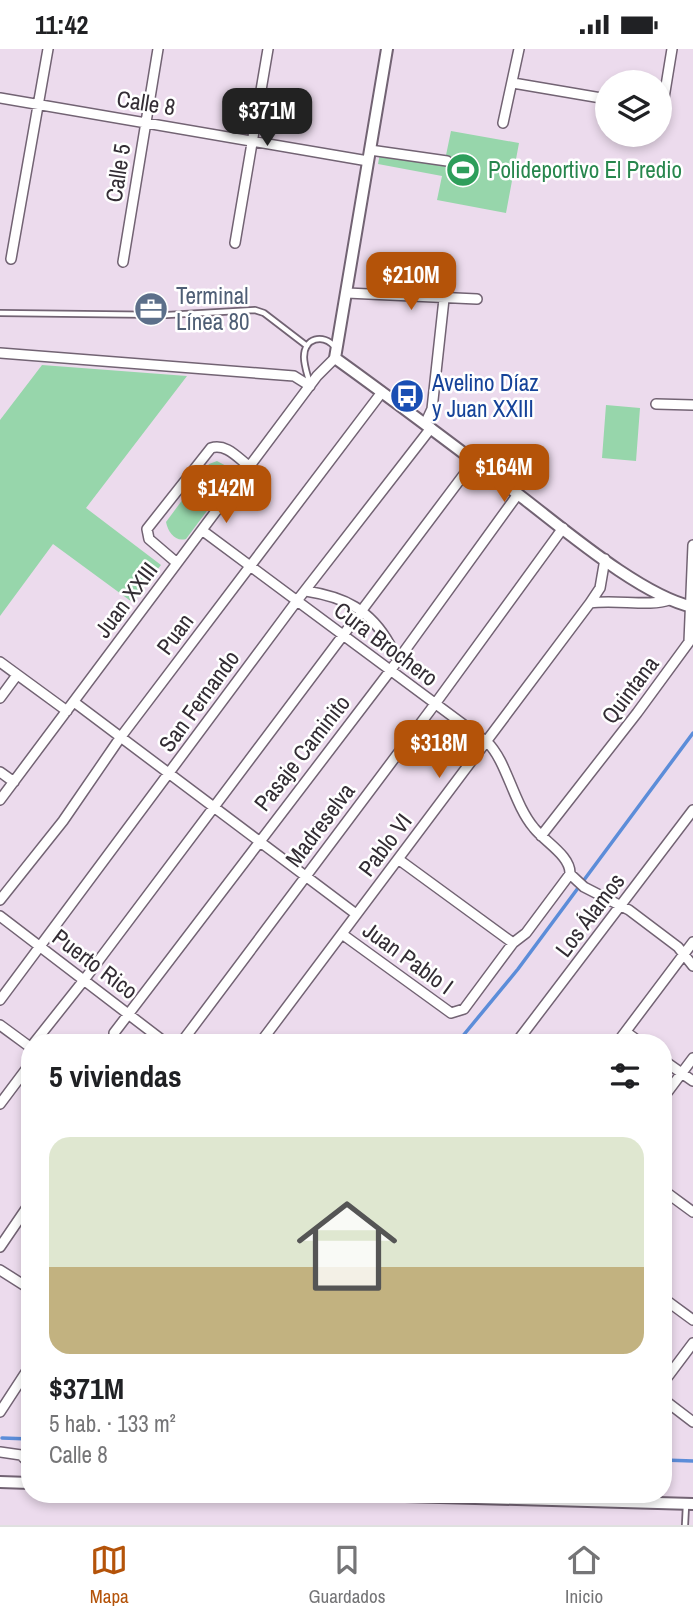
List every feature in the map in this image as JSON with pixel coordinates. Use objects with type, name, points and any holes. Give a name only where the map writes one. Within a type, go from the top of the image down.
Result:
[{"type":"street","points":[[11,260],[48,49]]},
{"type":"street","name":"Calle 5","points":[[123,262],[158,49]]},
{"type":"street","points":[[235,243],[268,49]]},
{"type":"street","points":[[387,49],[336,353],[382,392],[605,559],[669,600],[692,607]]},
{"type":"street","points":[[503,123],[519,49]]},
{"type":"street","points":[[668,70],[672,49]]},
{"type":"street","points":[[513,83],[595,97]]},
{"type":"street","name":"Calle 8","points":[[0,97],[253,140],[369,155],[447,161]]},
{"type":"street","points":[[347,293],[477,299]]},
{"type":"street","name":"San Fernando","points":[[0,1000],[428,426],[444,299]]},
{"type":"street","points":[[0,352],[294,376],[310,386]]},
{"type":"street","name":"Juan XXIII","points":[[0,800],[336,353]]},
{"type":"street","name":"Puan","points":[[0,900],[63,821],[120,738],[382,392]]},
{"type":"street","points":[[656,404],[693,405]]},
{"type":"street","points":[[177,563],[149,538],[147,529],[211,448],[225,448],[250,467]]},
{"type":"street","points":[[41,1034],[474,461]]},
{"type":"street","name":"Pasaje Caminito","points":[[114,1033],[390,670],[517,494]]},
{"type":"street","name":"Madreselva","points":[[188,1034],[563,528]]},
{"type":"street","name":"Cura Brochero","points":[[203,531],[487,742],[496,753],[521,810],[541,836],[568,862],[577,881]]},
{"type":"street","name":"Quintana","points":[[541,836],[686,646],[690,637],[693,545]]},
{"type":"street","name":"Pablo VI","points":[[267,1034],[590,603],[600,588],[605,559]]},
{"type":"street","points":[[306,591],[340,599],[362,611],[390,645],[397,659]]},
{"type":"street","points":[[590,603],[616,600],[656,603],[669,600]]},
{"type":"street","points":[[0,662],[67,712]]},
{"type":"street","points":[[0,698],[16,675]]},
{"type":"street","name":"Juan Pablo I","points":[[74,702],[356,914]]},
{"type":"street","points":[[0,772],[14,782]]},
{"type":"street","name":"Los Álamos","points":[[523,1034],[693,810]]},
{"type":"street","points":[[398,859],[513,943],[577,881],[621,907],[678,947],[693,966]]},
{"type":"street","name":"Puerto Rico","points":[[0,916],[154,1034]]},
{"type":"street","name":"Juan Pablo I","points":[[342,934],[451,1013],[464,1009],[513,943]]},
{"type":"street","points":[[629,1034],[626,1032],[693,942]]},
{"type":"street","points":[[0,1025],[21,1040]]},
{"type":"street","points":[[672,1086],[693,1058]]},
{"type":"street","points":[[672,1066],[693,1081]]},
{"type":"street","points":[[0,1104],[21,1076]]},
{"type":"street","points":[[672,1197],[693,1212]]},
{"type":"street","points":[[0,1247],[21,1216]]},
{"type":"street","points":[[0,1270],[21,1283]]},
{"type":"street","points":[[672,1304],[693,1319]]},
{"type":"street","points":[[672,1371],[693,1343]]},
{"type":"street","points":[[0,1412],[21,1380]]},
{"type":"street","points":[[672,1406],[693,1422]]},
{"type":"street","points":[[0,1452],[21,1455]]},
{"type":"street","points":[[0,1482],[21,1483]]},
{"type":"street","points":[[672,1503],[690,1504]]},
{"type":"lane","points":[[0,313],[167,315],[255,310],[264,313],[307,346]]},
{"type":"lane","points":[[310,386],[303,355],[307,346],[313,340],[321,338],[330,341],[336,353]]},
{"type":"lane","points":[[305,363],[309,369],[316,372],[323,370]]},
{"type":"lane","points":[[685,1525],[690,1504]]},
{"type":"green space","name":"Polideportivo El Predio","points":[[451,131],[519,143],[506,213],[437,200],[442,176],[378,164],[380,153],[444,165]]},
{"type":"green space","points":[[42,365],[187,376],[86,508],[161,565],[132,602],[53,544],[0,616],[0,420]]},
{"type":"green space","points":[[606,405],[640,408],[636,461],[602,458]]},
{"type":"green space","points":[[217,461],[230,468],[233,476],[186,539],[175,538],[166,522],[209,464]]},
{"type":"waterway","points":[[464,1034],[518,969],[693,733]]},
{"type":"waterway","points":[[2,1438],[21,1439]]},
{"type":"waterway","points":[[672,1460],[693,1461]]},
{"type":"place","name":"Polideportivo El Predio","points":[[463,170]]},
{"type":"place","name":"Terminal Línea 80","points":[[151,309]]},
{"type":"place","name":"Avelino Díaz y Juan XXIII","points":[[407,396]]}]
